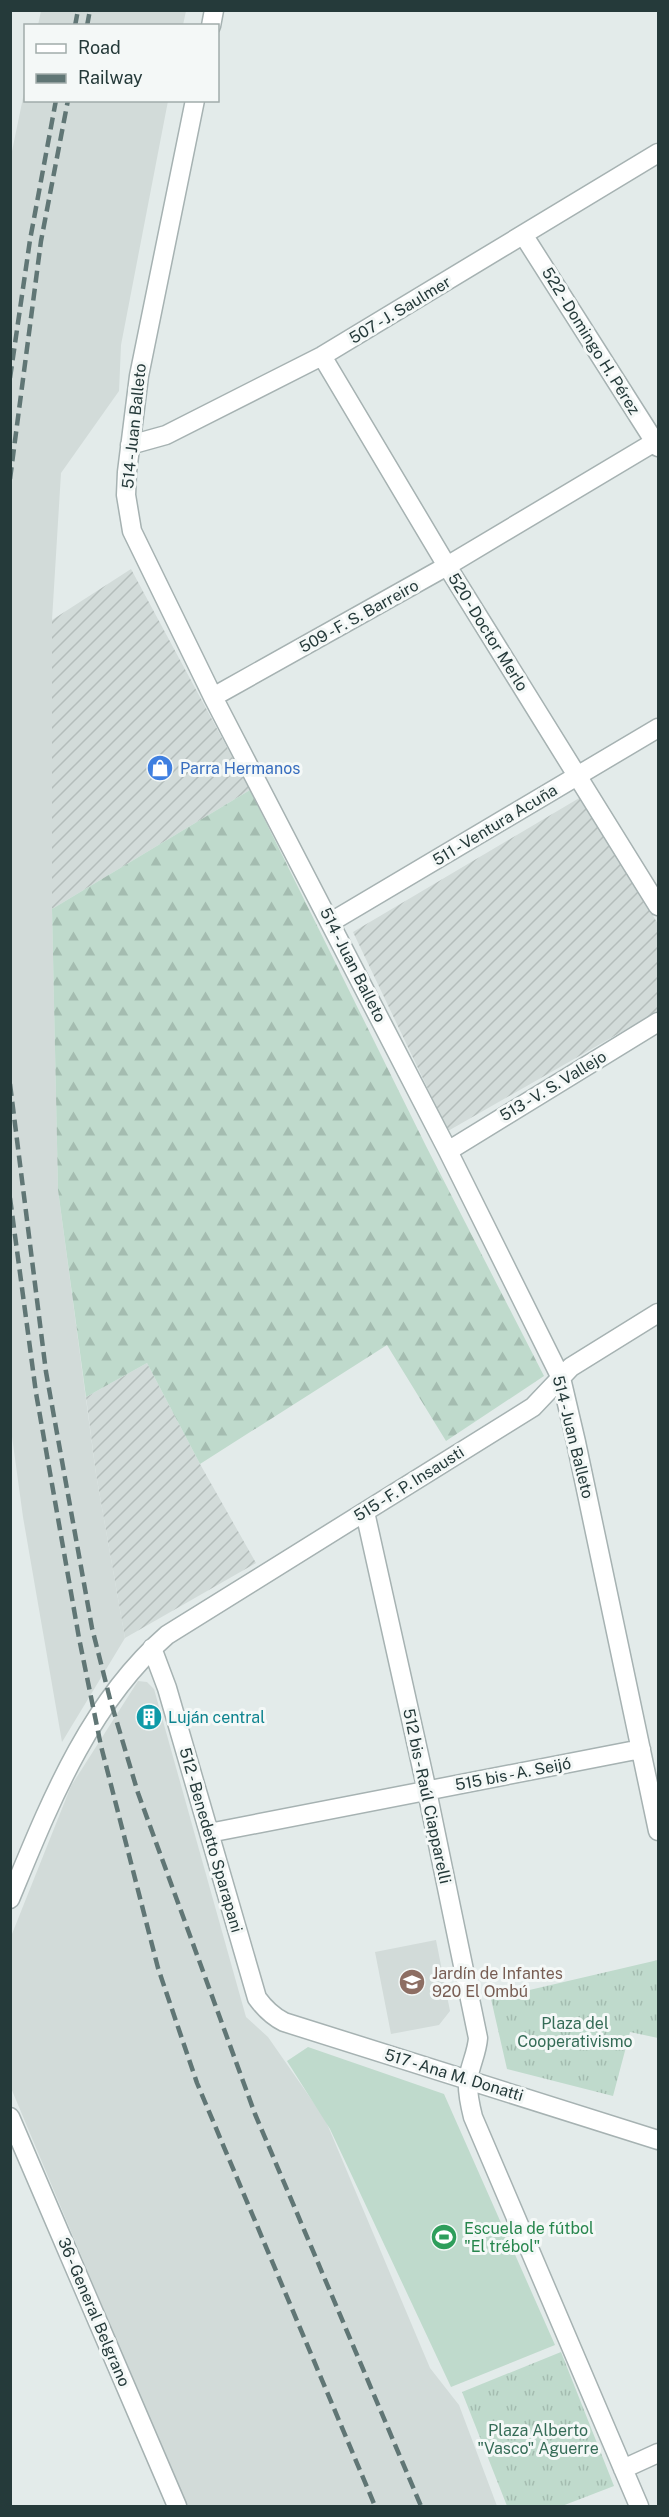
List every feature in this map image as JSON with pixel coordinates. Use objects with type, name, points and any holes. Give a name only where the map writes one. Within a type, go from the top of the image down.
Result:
[{"type":"street","name":"514 - Juan Balleto","points":[[195,102],[148,318],[130,445],[126,495],[132,531],[213,697],[448,1150],[561,1378],[658,1823]]},
{"type":"street","name":"507 - J. Saulmer","points":[[130,445],[166,435],[322,356],[658,153]]},
{"type":"street","name":"522 - Domingo H. Pérez","points":[[524,236],[658,443]]},
{"type":"street","name":"520 - Doctor Merlo","points":[[322,356],[447,566],[658,906]]},
{"type":"street","name":"509 - F. S. Barreiro","points":[[213,697],[447,566],[658,443]]},
{"type":"street","name":"511 - Ventura Acuña","points":[[331,922],[658,728]]},
{"type":"street","name":"513 - V. S. Vallejo","points":[[448,1150],[658,1022]]},
{"type":"street","name":"515 - F. P. Insausti","points":[[10,1899],[53,1794],[110,1699],[152,1648],[167,1635],[532,1407],[571,1367],[658,1313]]},
{"type":"street","name":"512 bis - Raúl Ciapparelli","points":[[365,1512],[427,1791],[478,2038],[477,2053],[468,2079]]},
{"type":"street","name":"512 - Benedetto Sparapani","points":[[152,1648],[257,1998]]},
{"type":"street","name":"515 bis - A. Seijó","points":[[209,1833],[641,1749]]},
{"type":"street","name":"517 - Ana M. Donatti","points":[[257,1998],[274,2017],[284,2022],[658,2140]]},
{"type":"street","points":[[468,2079],[473,2117],[639,2506]]},
{"type":"street","name":"36 - General Belgrano","points":[[10,2117],[177,2506]]},
{"type":"street","points":[[623,2469],[658,2454]]},
{"type":"shaded area","points":[[41,10],[186,11],[183,24],[38,24]]},
{"type":"shaded area","points":[[24,93],[24,102],[168,102],[121,345],[119,391],[61,473],[52,620],[52,908],[58,1190],[96,1474],[125,1638],[62,1742],[23,1517],[10,1422],[10,161]]},
{"type":"shaded area","points":[[131,569],[250,790],[52,909],[52,620]]},
{"type":"shaded area","points":[[581,797],[658,924],[658,1011],[448,1131],[353,932]]},
{"type":"shaded area","points":[[147,1363],[256,1563],[125,1638],[96,1474],[86,1397]]},
{"type":"shaded area","points":[[138,1681],[147,1682],[154,1689],[246,2017],[268,2037],[325,2119],[430,2368],[459,2405],[497,2506],[186,2506],[11,2088],[10,1939],[71,1786]]},
{"type":"shaded area","name":"Jardín de Infantes 920 El Ombú","points":[[436,1940],[450,2011],[439,2025],[391,2034],[375,1952]]},
{"type":"green space","points":[[250,790],[426,1146],[544,1376],[446,1441],[387,1345],[200,1464],[147,1363],[86,1397],[58,1190],[52,909]]},
{"type":"green space","name":"Plaza del Cooperativismo","points":[[658,1960],[658,2038],[630,2032],[613,2096],[507,2069],[491,1999]]},
{"type":"green space","name":"Escuela de fútbol \"El trébol\"","points":[[308,2047],[444,2094],[555,2345],[451,2387],[330,2129],[287,2061]]},
{"type":"green space","name":"Plaza Alberto \"Vasco\" Aguerre","points":[[561,2352],[614,2486],[562,2506],[507,2506],[462,2392]]},
{"type":"railway","points":[[75,24],[78,10]]},
{"type":"railway","points":[[87,24],[90,10]]},
{"type":"railway","points":[[10,378],[30,240],[56,102]]},
{"type":"railway","points":[[10,479],[41,241],[68,102]]},
{"type":"railway","points":[[10,1084],[46,1372],[92,1628],[110,1699],[138,1793],[255,2114],[421,2506]]},
{"type":"railway","points":[[10,1198],[36,1393],[79,1638],[101,1746],[158,1968],[197,2083],[375,2506]]},
{"type":"place","name":"Parra Hermanos","points":[[160,768]]},
{"type":"place","name":"Luján central","points":[[149,1717]]},
{"type":"place","name":"Jardín de Infantes 920 El Ombú","points":[[412,1982]]},
{"type":"place","name":"Escuela de fútbol \"El trébol\"","points":[[444,2237]]}]
